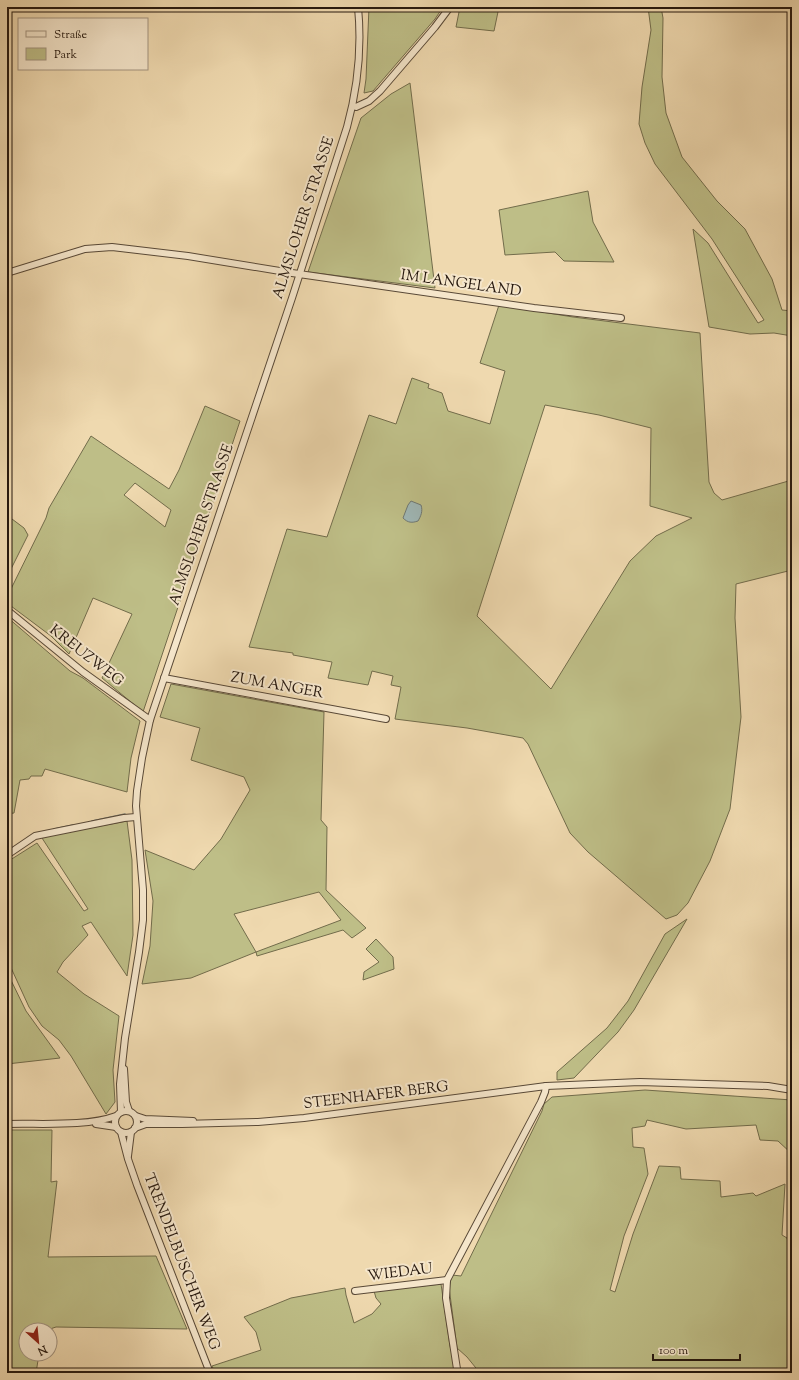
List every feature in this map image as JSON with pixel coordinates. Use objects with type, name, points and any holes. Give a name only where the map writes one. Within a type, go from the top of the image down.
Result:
[{"type":"street","name":"ALMSLOHER STRASSE","points":[[129,1111],[126,1102],[124,1061],[125,1038],[143,920],[143,890],[136,817],[138,785],[142,758],[150,720],[299,274],[353,106],[359,58],[360,36],[358,7]]},
{"type":"street","points":[[353,106],[356,107],[369,100],[380,91],[435,27],[450,7]]},
{"type":"street","name":"IM LANGELAND","points":[[7,273],[85,249],[112,247],[188,256],[299,274],[534,308],[621,318]]},
{"type":"street","name":"KREUZWEG","points":[[7,610],[83,672],[150,720]]},
{"type":"street","name":"ZUM ANGER","points":[[164,678],[386,719]]},
{"type":"street","points":[[7,855],[35,836],[124,818],[136,817]]},
{"type":"street","name":"ALMSLOHER STRASSE","points":[[118,1114],[120,1084],[124,1061]]},
{"type":"street","name":"STEENHAFER BERG","points":[[133,1130],[146,1124],[258,1122],[304,1118],[546,1086],[668,1082],[768,1086],[792,1090]]},
{"type":"street","points":[[458,1369],[446,1298],[447,1280],[540,1102],[546,1086]]},
{"type":"street","points":[[7,1124],[87,1122],[106,1120],[118,1114],[129,1111],[136,1116],[137,1120],[133,1130],[126,1133],[120,1132],[116,1127],[115,1120],[118,1114]]},
{"type":"street","name":"STEENHAFER BERG","points":[[136,1116],[145,1119],[182,1120],[208,1123]]},
{"type":"street","points":[[87,1122],[116,1127]]},
{"type":"street","name":"TRENDELBUSCHER WEG","points":[[128,1160],[133,1130]]},
{"type":"street","name":"TRENDELBUSCHER WEG","points":[[120,1132],[128,1160],[210,1373]]},
{"type":"street","name":"WIEDAU","points":[[355,1291],[447,1280]]},
{"type":"green space","points":[[369,7],[443,7],[435,19],[373,91],[364,93],[366,79]]},
{"type":"green space","points":[[460,7],[499,7],[494,31],[456,27]]},
{"type":"green space","points":[[648,7],[661,7],[663,18],[662,77],[666,113],[682,157],[717,201],[745,229],[772,279],[782,310],[792,311],[792,336],[774,333],[750,334],[709,327],[693,229],[708,243],[758,323],[764,320],[712,239],[655,164],[645,143],[639,124],[642,87],[651,30]]},
{"type":"green space","points":[[410,83],[435,288],[308,272],[361,118],[391,94]]},
{"type":"green space","points":[[588,191],[593,222],[614,262],[564,261],[555,252],[505,255],[499,210]]},
{"type":"green space","points":[[499,305],[573,317],[700,333],[709,482],[714,493],[722,500],[792,480],[792,570],[736,584],[735,618],[741,717],[730,809],[710,861],[688,903],[677,915],[666,919],[588,852],[570,833],[528,744],[523,738],[467,728],[395,719],[401,687],[391,685],[393,676],[372,671],[368,685],[328,678],[332,662],[293,655],[293,653],[249,647],[287,529],[327,537],[369,415],[396,424],[412,378],[429,384],[428,388],[442,393],[448,411],[490,424],[505,371],[480,363]],"holes":[[[545,405],[599,415],[651,428],[650,506],[692,518],[656,536],[630,561],[551,689],[477,616]]]},
{"type":"green space","points":[[205,406],[240,421],[143,712],[102,678],[132,614],[93,598],[69,654],[51,636],[7,603],[7,597],[46,518],[49,508],[91,436],[169,489],[179,470]],"holes":[[[135,483],[171,510],[165,527],[124,495]]]},
{"type":"green space","points":[[12,519],[24,528],[28,535],[7,577],[7,524]]},
{"type":"green space","points":[[7,617],[70,671],[83,678],[140,721],[131,758],[127,792],[45,769],[42,776],[31,776],[29,779],[20,780],[14,813],[7,814]]},
{"type":"green space","points":[[171,684],[324,712],[321,820],[327,827],[326,890],[366,928],[352,938],[343,930],[257,956],[256,952],[191,978],[142,984],[150,946],[153,901],[145,850],[194,870],[221,839],[250,790],[244,777],[191,760],[200,728],[160,717]],"holes":[[[319,892],[341,920],[256,952],[234,914]]]},
{"type":"green space","points":[[127,821],[132,860],[133,935],[127,976],[91,922],[82,926],[88,935],[63,962],[57,972],[84,994],[119,1016],[113,1070],[115,1102],[106,1114],[71,1056],[59,1040],[42,1026],[29,1007],[7,959],[7,862],[37,843],[84,911],[88,909],[42,838]]},
{"type":"green space","points":[[687,919],[634,1010],[618,1032],[574,1078],[557,1080],[557,1072],[607,1028],[628,1001],[665,934]]},
{"type":"green space","points":[[376,939],[393,957],[394,969],[363,980],[364,972],[379,962],[366,949]]},
{"type":"green space","points":[[7,972],[26,1011],[60,1058],[7,1064]]},
{"type":"green space","points":[[645,1090],[792,1100],[792,1154],[778,1141],[760,1140],[756,1125],[686,1129],[647,1120],[645,1126],[632,1128],[633,1147],[644,1148],[648,1174],[624,1236],[610,1290],[615,1292],[633,1234],[659,1166],[680,1167],[681,1179],[720,1181],[721,1197],[753,1193],[756,1196],[785,1184],[782,1235],[787,1238],[792,1256],[792,1373],[480,1373],[467,1357],[457,1348],[449,1287],[452,1275],[461,1276],[542,1111],[544,1104],[552,1097]]},
{"type":"green space","points":[[7,1130],[52,1130],[51,1182],[57,1181],[48,1257],[156,1256],[187,1329],[58,1327],[58,1322],[18,1322],[18,1362],[38,1362],[36,1373],[7,1373]]},
{"type":"green space","points":[[441,1284],[450,1346],[457,1373],[215,1373],[212,1366],[261,1350],[256,1332],[244,1317],[291,1298],[345,1288],[354,1323],[372,1314],[381,1304],[376,1298],[374,1291]]},
{"type":"water","points":[[411,501],[421,505],[422,509],[418,521],[408,522],[403,518]]},
{"type":"waterway","points":[[92,821],[125,814]]},
{"type":"waterway","points":[[54,829],[73,825]]}]
